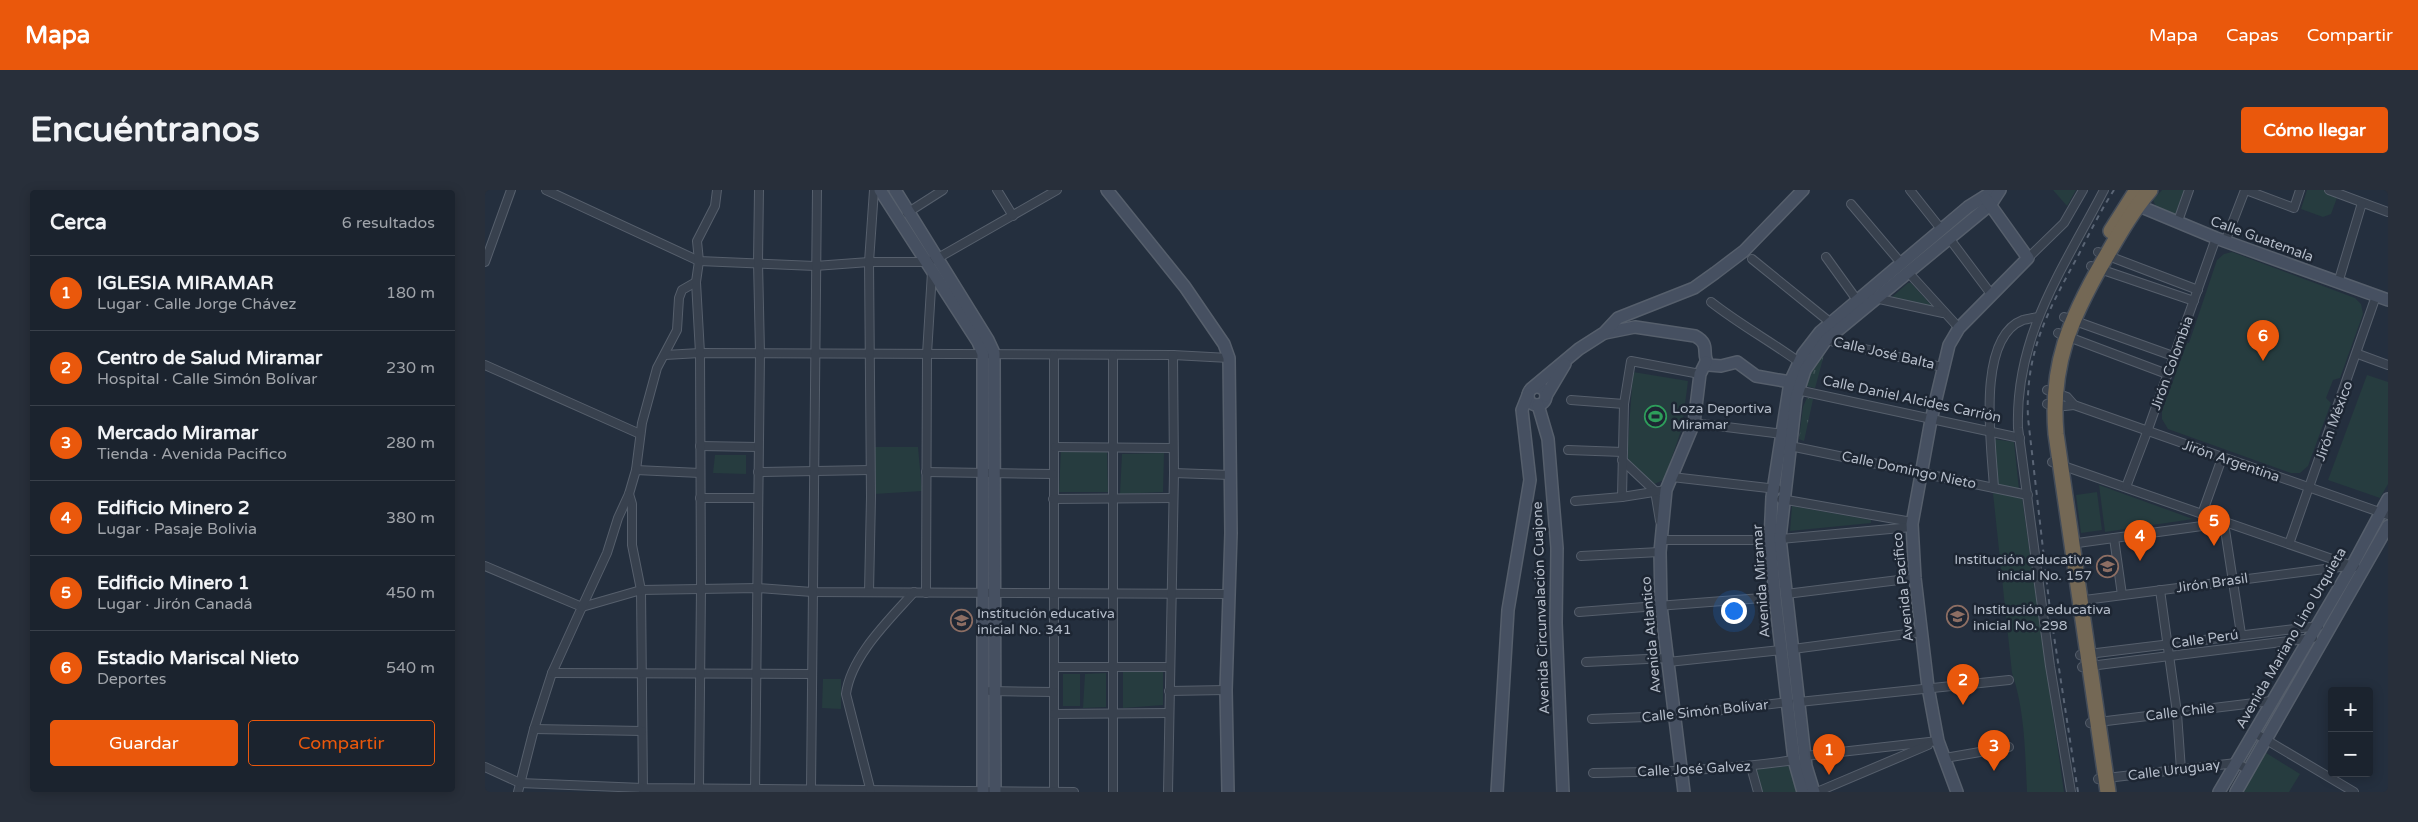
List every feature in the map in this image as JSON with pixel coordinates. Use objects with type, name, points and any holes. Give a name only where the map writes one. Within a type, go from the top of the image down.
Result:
[{"type":"highway","points":[[2103,785],[2057,463],[2051,398],[2062,335],[2068,319],[2094,268],[2134,199],[2151,190]]},
{"type":"main road","points":[[880,190],[988,340],[989,791]]},
{"type":"main road","points":[[895,190],[934,264]]},
{"type":"main road","points":[[1107,190],[1185,287],[1224,344],[1229,358],[1229,594],[1226,690],[1228,792]]},
{"type":"main road","points":[[1497,792],[1507,618],[1530,480],[1522,410],[1537,398],[1569,356],[1604,333],[1619,318],[1694,288],[1744,251],[1803,190]]},
{"type":"main road","name":"Avenida Miramar","points":[[1775,539],[1785,494],[1794,386],[1799,362],[1814,339],[1857,300],[1904,267],[1945,234],[1984,197],[1995,190]]},
{"type":"main road","name":"Avenida Miramar","points":[[1984,197],[1999,190]]},
{"type":"main road","points":[[1984,197],[2028,258]]},
{"type":"main road","name":"Calle Guatemala","points":[[2134,199],[2177,222],[2221,240],[2338,283],[2385,297]]},
{"type":"main road","name":"Avenida Pacifico","points":[[1955,791],[1945,758],[1937,741],[1928,687],[1915,578],[1912,524],[1931,420],[1942,367],[1949,345],[1959,328],[2028,258]]},
{"type":"main road","name":"Avenida Miramar","points":[[1794,702],[1781,650],[1780,596],[1772,493],[1783,434],[1785,404],[1810,361],[1826,340],[1875,298],[1904,267]]},
{"type":"main road","points":[[1604,333],[1635,327],[1695,336],[1705,345],[1706,362]]},
{"type":"main road","points":[[1537,398],[1569,356]]},
{"type":"main road","name":"Avenida Atlantico","points":[[1684,792],[1673,716],[1661,606],[1661,491],[1672,476],[1694,423],[1700,374],[1706,362]]},
{"type":"main road","name":"Calle Daniel Alcides Carrión","points":[[1706,362],[1713,367],[1737,362],[1756,376],[1794,386]]},
{"type":"main road","name":"Avenida Circunvalación Cuajone","points":[[1537,398],[1547,439],[1557,548],[1556,623],[1563,792]]},
{"type":"main road","name":"Avenida Mariano Lino Urquieta","points":[[2219,792],[2351,566],[2384,514],[2388,499]]},
{"type":"main road","name":"Avenida Mariano Lino Urquieta","points":[[2236,792],[2388,526]]},
{"type":"main road","name":"Avenida Miramar","points":[[1780,596],[1793,649],[1794,702],[1803,792]]},
{"type":"main road","name":"Avenida Miramar","points":[[1800,758],[1816,792]]},
{"type":"street","points":[[485,262],[511,190]]},
{"type":"street","points":[[546,190],[699,261],[758,262],[815,266],[869,262],[934,264],[1057,190]]},
{"type":"street","points":[[699,787],[701,588],[700,353],[696,282],[699,261],[697,241],[715,206],[717,190]]},
{"type":"street","points":[[755,790],[760,353],[759,190]]},
{"type":"street","points":[[811,789],[817,190]]},
{"type":"street","points":[[869,592],[871,497],[868,354],[869,262],[874,190]]},
{"type":"street","points":[[907,213],[943,190]]},
{"type":"street","points":[[997,190],[1013,216]]},
{"type":"street","points":[[1910,190],[1991,294]]},
{"type":"street","name":"Avenida Pacifico","points":[[2028,258],[2064,223],[2083,190]]},
{"type":"street","points":[[2071,792],[2050,666],[2018,415],[2021,373],[2028,344],[2038,318],[2104,190]]},
{"type":"street","points":[[2177,222],[2189,190]]},
{"type":"street","points":[[2246,190],[2293,208],[2300,190]]},
{"type":"street","name":"Jirón Colombia","points":[[2126,486],[2198,290],[2246,190]]},
{"type":"street","points":[[2329,190],[2388,212]]},
{"type":"street","points":[[2338,283],[2363,203]]},
{"type":"street","points":[[1851,204],[1943,312],[1959,328]]},
{"type":"street","points":[[2102,254],[2198,290]]},
{"type":"street","points":[[1826,257],[1857,300]]},
{"type":"street","points":[[1752,259],[1831,323]]},
{"type":"street","points":[[926,593],[927,354],[934,264]]},
{"type":"street","points":[[2094,268],[2194,301]]},
{"type":"street","points":[[518,792],[534,728],[551,673],[607,553],[618,518],[629,494],[636,470],[640,434],[657,368],[677,330],[679,298],[682,290],[696,282]]},
{"type":"street","name":"Jirón México","points":[[2289,544],[2358,354],[2385,297]]},
{"type":"street","points":[[1875,298],[1943,312]]},
{"type":"street","points":[[1711,302],[1739,323],[1770,341],[1799,362]]},
{"type":"street","points":[[1994,488],[1989,431],[1990,388],[1993,364],[1997,349],[2010,329],[2021,321],[2038,318]]},
{"type":"street","points":[[2068,319],[2173,356]]},
{"type":"street","points":[[2062,335],[2167,374]]},
{"type":"street","name":"Calle José Balta","points":[[1826,340],[1942,367]]},
{"type":"street","points":[[665,355],[700,353],[814,353],[1173,355],[1229,358]]},
{"type":"street","points":[[2358,354],[2388,364]]},
{"type":"street","points":[[1054,355],[1054,792]]},
{"type":"street","points":[[1113,355],[1113,792]]},
{"type":"street","points":[[1168,792],[1170,594],[1174,473],[1172,448],[1173,355]]},
{"type":"street","points":[[1622,497],[1624,404],[1631,361],[1700,374]]},
{"type":"street","points":[[485,364],[640,434]]},
{"type":"street","name":"Calle Daniel Alcides Carrión","points":[[1794,386],[1931,420],[2020,438]]},
{"type":"street","name":"Jirón Argentina","points":[[2051,398],[2384,514]]},
{"type":"street","points":[[1571,400],[1624,404]]},
{"type":"street","points":[[1694,423],[1783,434]]},
{"type":"street","points":[[700,446],[758,447]]},
{"type":"street","points":[[1055,446],[1172,448]]},
{"type":"street","name":"Calle Domingo Nieto","points":[[1790,446],[2028,495]]},
{"type":"street","points":[[1568,450],[1622,456],[1661,491]]},
{"type":"street","points":[[2202,514],[2222,458]]},
{"type":"street","points":[[2057,463],[2363,571]]},
{"type":"street","points":[[636,470],[700,473]]},
{"type":"street","points":[[758,472],[869,470]]},
{"type":"street","points":[[926,472],[1053,474]]},
{"type":"street","points":[[1174,473],[1230,475]]},
{"type":"street","points":[[1672,476],[1785,494],[1912,524]]},
{"type":"street","points":[[1575,500],[1622,497],[1661,491]]},
{"type":"street","points":[[629,494],[632,504],[632,545],[641,590],[643,790]]},
{"type":"street","points":[[700,498],[757,498]]},
{"type":"street","points":[[1053,500],[1173,498]]},
{"type":"street","points":[[2069,544],[2224,522]]},
{"type":"street","points":[[2224,522],[2241,634]]},
{"type":"street","points":[[1581,556],[1662,543],[1775,539],[1912,524]]},
{"type":"street","points":[[2114,538],[2122,595]]},
{"type":"street","points":[[485,566],[582,607],[641,590],[701,588],[758,588],[812,592],[1229,594]]},
{"type":"street","name":"Jirón Brasil","points":[[2077,601],[2351,566]]},
{"type":"street","points":[[1579,612],[1780,596],[1915,578]]},
{"type":"street","points":[[2160,590],[2177,713],[2181,770]]},
{"type":"street","points":[[871,791],[846,694],[848,680],[879,632],[914,592]]},
{"type":"street","name":"Calle Perú","points":[[2085,661],[2168,644],[2316,626],[2331,627]]},
{"type":"street","points":[[1793,649],[1922,632]]},
{"type":"street","name":"Calle Perú","points":[[2085,661],[2168,657],[2309,638],[2323,640]]},
{"type":"street","points":[[1586,662],[1668,660],[1781,650]]},
{"type":"street","points":[[1054,667],[1170,667]]},
{"type":"street","points":[[551,673],[812,674]]},
{"type":"street","name":"Calle Simón Bolívar","points":[[1592,719],[1673,716],[1928,687],[2009,680]]},
{"type":"street","points":[[1169,691],[1226,690]]},
{"type":"street","points":[[989,691],[1054,692]]},
{"type":"street","name":"Calle Chile","points":[[2094,722],[2271,701]]},
{"type":"street","points":[[1054,714],[1169,713]]},
{"type":"street","points":[[534,728],[642,731]]},
{"type":"street","points":[[2253,732],[2354,792]]},
{"type":"street","points":[[1816,792],[1937,741]]},
{"type":"street","name":"Calle José Galvez","points":[[1593,773],[1751,767],[1800,758],[1937,741]]},
{"type":"street","points":[[1945,758],[2009,747]]},
{"type":"street","name":"Calle Uruguay","points":[[2103,785],[2181,770],[2236,763],[2249,770]]},
{"type":"street","points":[[485,767],[520,783],[643,790],[699,787],[755,790],[1074,792]]},
{"type":"street","points":[[1751,767],[1758,792]]},
{"type":"green space","points":[[2053,190],[2076,190],[2067,206]]},
{"type":"green space","points":[[2162,190],[2184,190],[2175,216],[2157,209],[2153,200]]},
{"type":"green space","points":[[2307,190],[2324,190],[2338,195],[2331,214],[2323,217],[2301,209]]},
{"type":"green space","points":[[2232,252],[2355,298],[2361,304],[2363,314],[2340,378],[2333,380],[2326,398],[2331,403],[2308,466],[2300,473],[2291,473],[2168,429],[2162,419],[2162,411],[2187,343],[2189,343],[2217,260],[2224,254]]},
{"type":"green space","points":[[1908,283],[1911,283],[1931,305],[1930,308],[1891,300]]},
{"type":"green space","points":[[1825,351],[1815,388],[1806,386],[1817,360]]},
{"type":"green space","points":[[1633,372],[1688,381],[1682,428],[1664,480],[1654,484],[1631,464],[1627,456]]},
{"type":"green space","points":[[2367,375],[2388,382],[2388,484],[2380,498],[2328,480]]},
{"type":"green space","points":[[1807,398],[1813,399],[1804,441],[1799,439],[1803,407]]},
{"type":"green space","points":[[1993,439],[2014,442],[2019,490],[1998,485]]},
{"type":"green space","points":[[875,447],[918,447],[922,491],[874,494]]},
{"type":"green space","points":[[1061,449],[1107,449],[1108,492],[1059,492]]},
{"type":"green space","points":[[1164,453],[1163,492],[1120,494],[1122,454]]},
{"type":"green space","points":[[715,455],[746,455],[746,474],[713,473]]},
{"type":"green space","points":[[2099,485],[2193,519],[2105,532]]},
{"type":"green space","points":[[2097,492],[2102,530],[2081,533],[2076,495]]},
{"type":"green space","points":[[1993,493],[2022,498],[2064,792],[2027,792],[2022,717],[2012,673]]},
{"type":"green space","points":[[1792,506],[1871,520],[1871,523],[1790,531]]},
{"type":"green space","points":[[1123,672],[1163,672],[1163,705],[1123,708]]},
{"type":"green space","points":[[1106,673],[1106,707],[1083,708],[1085,674]]},
{"type":"green space","points":[[1063,674],[1080,674],[1080,706],[1063,706]]},
{"type":"green space","points":[[823,679],[841,679],[841,709],[822,708]]},
{"type":"green space","points":[[2263,751],[2300,774],[2289,792],[2239,792]]},
{"type":"green space","points":[[1801,765],[1805,792],[1761,792],[1755,769]]},
{"type":"railway","points":[[2078,792],[2050,610],[2028,418],[2028,394],[2030,372],[2048,313],[2114,190]]},
{"type":"place","name":"Estadio Mariscal Nieto","points":[[2263,361]]},
{"type":"place","name":"Loza Deportiva Miramar","points":[[1656,416]]},
{"type":"place","name":"Edificio Minero 1","points":[[2214,546]]},
{"type":"place","name":"Edificio Minero 2","points":[[2140,561]]},
{"type":"place","name":"Institución educativa inicial No. 157","points":[[2108,567]]},
{"type":"place","name":"Institución educativa inicial No. 298","points":[[1957,617]]},
{"type":"place","name":"Institución educativa inicial No. 341","points":[[961,621]]},
{"type":"place","name":"Centro de Salud Miramar","points":[[1963,705]]},
{"type":"place","name":"Mercado Miramar","points":[[1994,771]]},
{"type":"place","name":"IGLESIA MIRAMAR","points":[[1829,775]]}]
